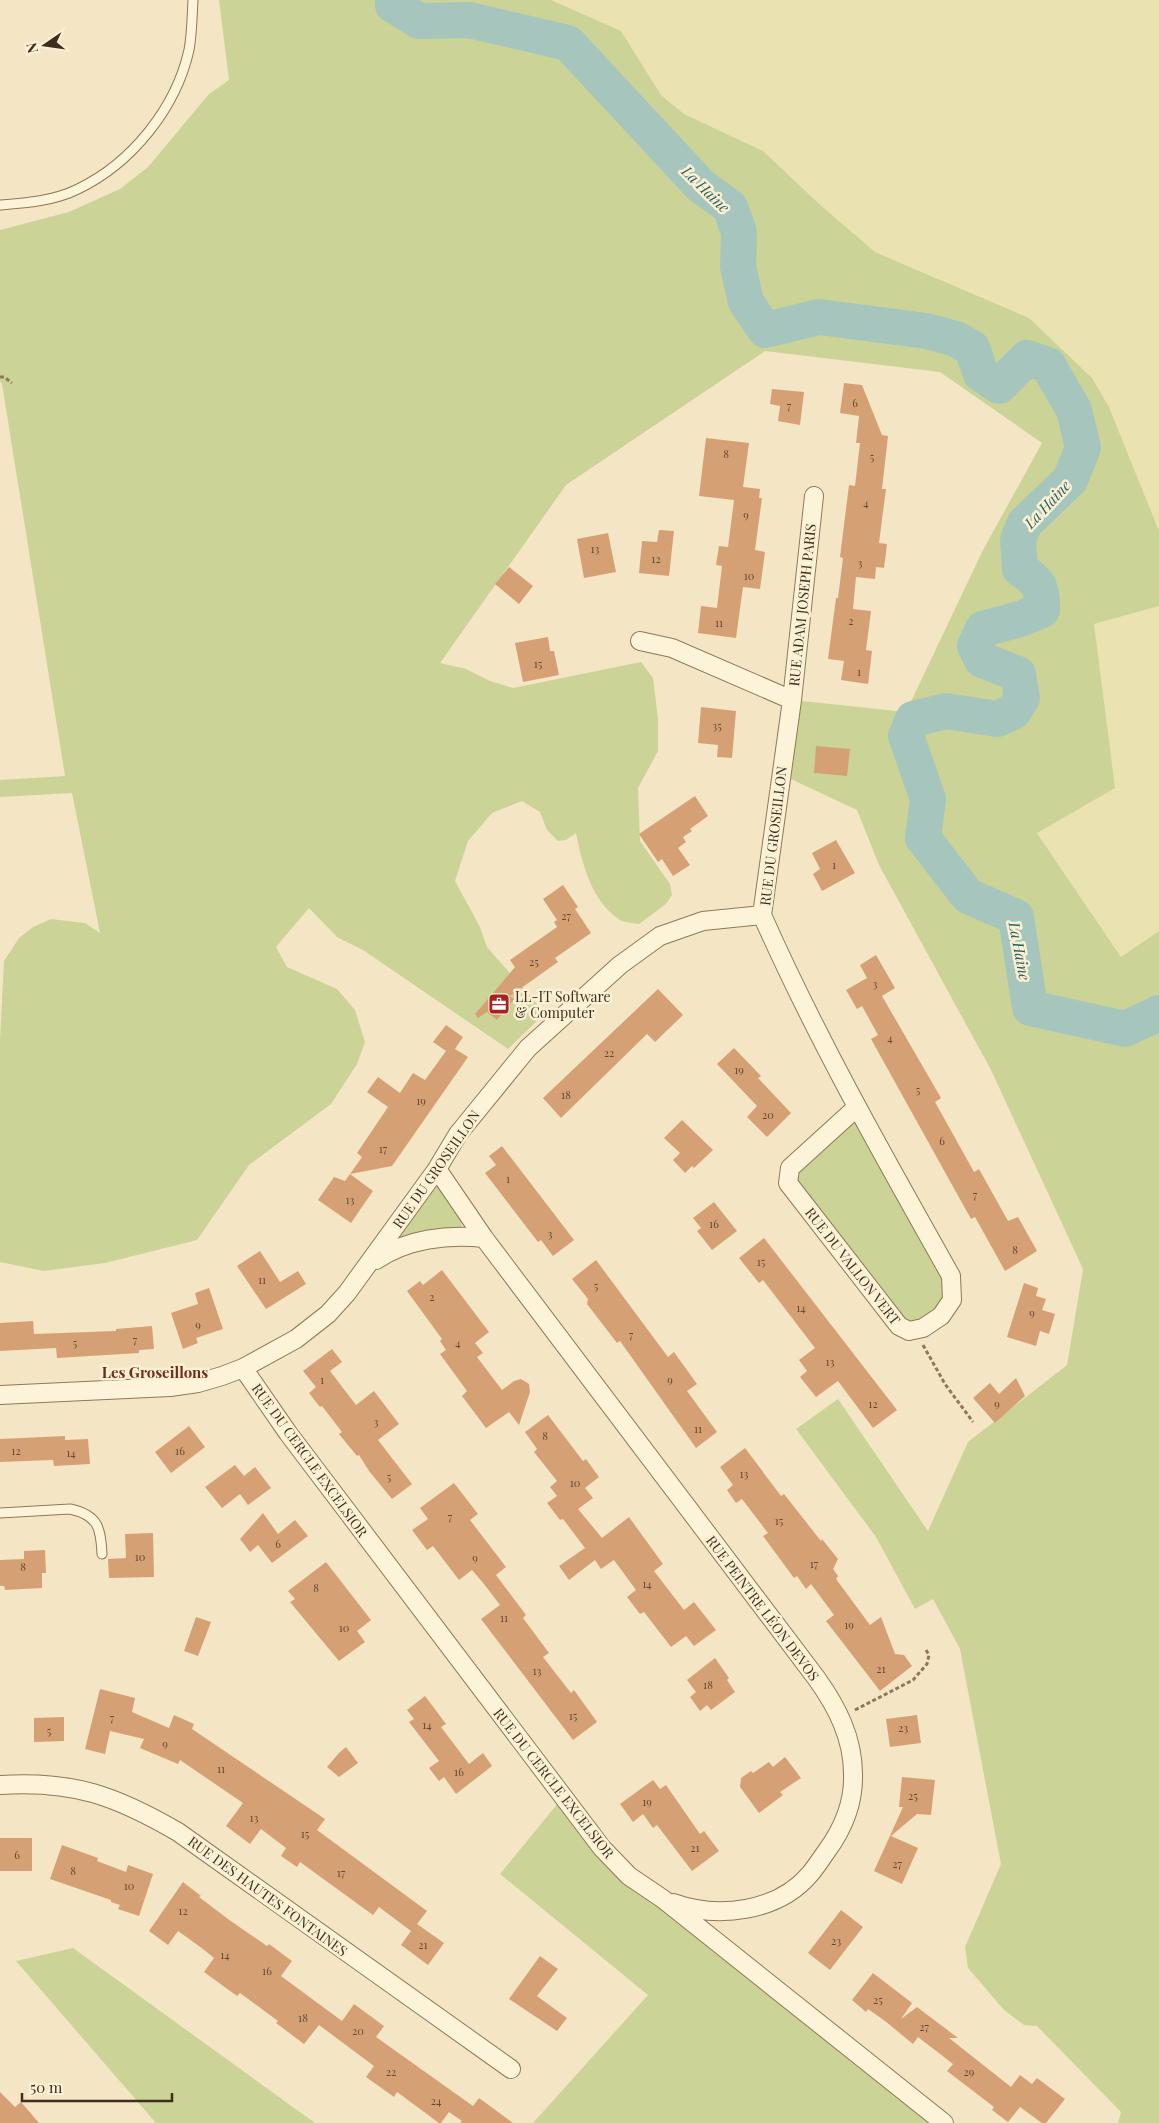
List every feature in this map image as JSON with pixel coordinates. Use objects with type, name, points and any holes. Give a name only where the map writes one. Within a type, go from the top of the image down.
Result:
[{"type":"street","name":"RUE ADAM JOSEPH PARIS","points":[[640,641],[672,648],[792,700],[814,496]]},
{"type":"street","name":"RUE DU GROSEILLON","points":[[0,1395],[170,1387],[198,1383],[243,1368],[277,1351],[308,1331],[328,1314],[369,1264],[438,1169],[458,1134],[528,1048],[620,964],[660,936],[703,921],[762,915],[792,700]]},
{"type":"street","name":"RUE DU VALLON VERT","points":[[762,915],[793,985],[856,1108],[951,1276],[952,1300],[941,1316],[922,1328],[909,1331],[899,1326],[890,1317],[788,1183],[790,1168],[856,1108]]},
{"type":"street","name":"RUE PEINTRE LÉON DEVOS","points":[[438,1169],[484,1238],[811,1671],[831,1698],[841,1716],[852,1754],[854,1774],[852,1796],[845,1819],[835,1840],[810,1875],[792,1889],[772,1900],[749,1908],[724,1912],[688,1908],[663,1899]]},
{"type":"street","points":[[369,1264],[400,1246],[452,1236],[484,1238]]},
{"type":"street","name":"RUE DU CERCLE EXCELSIOR","points":[[243,1368],[288,1433],[602,1848],[629,1876],[663,1899],[944,2123]]},
{"type":"street","name":"RUE DES HAUTES FONTAINES","points":[[0,1785],[35,1784],[88,1791],[141,1811],[178,1832],[510,2070]]},
{"type":"lane","points":[[0,205],[51,199],[77,190],[113,168],[127,156],[157,120],[174,89],[189,49],[193,0]]},
{"type":"lane","points":[[0,1513],[78,1511],[96,1522],[101,1532],[102,1554]]},
{"type":"path","points":[[0,377],[4,377],[12,383]]},
{"type":"path","points":[[917,1329],[935,1368],[973,1422]]},
{"type":"path","points":[[841,1716],[913,1680],[927,1664],[929,1655],[926,1650]]},
{"type":"shaded area","points":[[551,0],[1159,0],[1159,531],[1109,407],[1092,378],[1062,351],[933,276],[875,252],[817,202],[763,151],[684,114],[661,95],[621,31]]},
{"type":"shaded area","points":[[1159,606],[1159,931],[1121,957],[1037,832],[1114,787],[1094,624]]},
{"type":"green space","points":[[219,0],[551,0],[621,31],[661,95],[684,114],[763,151],[817,202],[875,252],[1029,318],[1092,378],[1109,407],[1159,531],[1159,606],[1094,624],[1115,788],[1037,833],[1121,957],[1159,931],[1159,2123],[1118,2123],[1121,2112],[1037,2026],[1024,2025],[1004,2010],[968,1968],[965,1947],[1001,1864],[960,1649],[933,1599],[915,1609],[876,1537],[796,1429],[838,1399],[928,1531],[968,1442],[1067,1365],[1083,1269],[991,1070],[879,865],[857,810],[780,774],[792,700],[906,712],[983,550],[1042,443],[940,372],[765,351],[566,485],[440,663],[466,669],[490,681],[513,688],[641,662],[653,678],[658,719],[658,751],[638,788],[640,841],[670,884],[672,895],[666,904],[639,924],[620,920],[610,912],[595,893],[581,857],[576,833],[566,840],[558,841],[547,830],[540,812],[522,801],[492,813],[468,841],[455,881],[480,927],[487,947],[545,1013],[508,1049],[363,950],[337,937],[309,908],[276,947],[287,967],[337,989],[355,1010],[365,1042],[357,1064],[331,1104],[249,1165],[197,1240],[105,1263],[44,1271],[0,1262],[0,1040],[4,961],[19,938],[33,927],[51,919],[85,923],[100,933],[72,793],[0,797],[0,780],[65,776],[0,381],[0,230],[69,212],[120,189],[148,167],[209,94],[229,80]]},
{"type":"green space","points":[[856,1108],[951,1276],[952,1300],[909,1331],[788,1183]]},
{"type":"green space","points":[[432,1186],[440,1188],[461,1220],[462,1228],[458,1232],[400,1242],[396,1236]]},
{"type":"green space","points":[[563,1797],[602,1848],[944,2123],[533,2123],[648,1995],[500,1874]]},
{"type":"green space","points":[[73,1948],[315,2123],[156,2123],[16,1961]]},
{"type":"building","points":[[844,383],[862,385],[882,435],[888,436],[882,489],[886,489],[879,543],[887,544],[884,568],[876,567],[875,579],[856,577],[853,609],[871,611],[866,650],[872,651],[868,684],[841,680],[844,661],[828,659],[843,558],[840,557],[849,485],[855,486],[860,443],[856,443],[859,416],[840,413]]},
{"type":"building","points":[[772,389],[804,392],[800,425],[778,421],[780,406],[770,404]]},
{"type":"building","points":[[706,438],[749,443],[743,487],[760,489],[759,498],[762,498],[755,550],[765,552],[760,589],[743,587],[736,638],[698,633],[701,606],[717,608],[722,566],[716,565],[719,546],[728,547],[734,500],[699,496]]},
{"type":"building","points":[[659,530],[674,531],[669,576],[639,573],[642,541],[657,542]]},
{"type":"building","points":[[608,533],[616,572],[584,578],[577,539]]},
{"type":"building","points":[[509,567],[533,586],[519,604],[495,584]]},
{"type":"building","points":[[548,637],[550,651],[554,651],[559,675],[523,682],[515,643]]},
{"type":"building","points":[[701,707],[736,711],[732,758],[717,757],[718,745],[698,743]]},
{"type":"building","points":[[816,746],[850,749],[847,776],[814,773]]},
{"type":"building","points":[[695,796],[708,816],[690,829],[692,831],[683,837],[686,842],[678,848],[690,865],[673,876],[662,859],[658,862],[639,834]]},
{"type":"building","points":[[836,840],[855,873],[822,891],[813,874],[820,869],[812,853]]},
{"type":"building","points":[[563,885],[578,907],[575,909],[591,933],[555,958],[558,962],[510,996],[514,999],[497,1020],[487,1012],[478,1018],[475,1014],[515,967],[510,960],[557,927],[554,922],[557,920],[543,899]]},
{"type":"building","points":[[876,955],[895,988],[882,996],[941,1098],[935,1102],[974,1172],[979,1169],[1008,1221],[1018,1217],[1037,1251],[1005,1271],[975,1217],[971,1219],[871,1039],[878,1035],[862,1006],[857,1009],[846,990],[867,978],[860,965]]},
{"type":"building","points":[[658,989],[683,1015],[655,1042],[647,1034],[561,1118],[543,1098]]},
{"type":"building","points":[[446,1025],[463,1037],[455,1049],[468,1057],[392,1166],[350,1174],[362,1157],[357,1153],[388,1107],[367,1092],[378,1077],[400,1093],[413,1073],[425,1080],[446,1051],[433,1042]]},
{"type":"building","points":[[734,1048],[761,1076],[758,1078],[791,1113],[767,1137],[747,1117],[757,1106],[717,1064]]},
{"type":"building","points":[[682,1120],[713,1150],[694,1168],[692,1166],[685,1173],[673,1160],[680,1153],[664,1138]]},
{"type":"building","points":[[502,1146],[574,1240],[553,1256],[541,1240],[538,1242],[485,1173],[496,1165],[489,1156]]},
{"type":"building","points":[[350,1174],[373,1191],[351,1223],[318,1200],[334,1177],[345,1181]]},
{"type":"building","points":[[714,1202],[737,1231],[712,1250],[697,1231],[701,1228],[693,1218]]},
{"type":"building","points":[[764,1238],[897,1410],[873,1428],[838,1381],[816,1397],[800,1377],[807,1371],[799,1360],[815,1348],[763,1280],[759,1283],[739,1258]]},
{"type":"building","points":[[260,1251],[280,1282],[298,1271],[306,1284],[266,1309],[237,1266]]},
{"type":"building","points":[[596,1260],[668,1357],[674,1352],[697,1384],[687,1391],[717,1432],[696,1448],[620,1341],[617,1343],[587,1304],[588,1299],[572,1279]]},
{"type":"building","points":[[442,1270],[489,1332],[475,1343],[483,1353],[477,1357],[502,1390],[514,1381],[521,1379],[529,1384],[530,1392],[519,1425],[509,1412],[486,1428],[462,1396],[467,1391],[440,1354],[446,1350],[440,1341],[442,1339],[407,1291],[420,1281],[423,1285]]},
{"type":"building","points":[[1024,1283],[1038,1288],[1036,1296],[1046,1299],[1042,1310],[1055,1314],[1049,1334],[1040,1331],[1036,1346],[1007,1337]]},
{"type":"building","points":[[209,1288],[223,1329],[196,1338],[198,1343],[183,1349],[171,1313],[198,1304],[195,1293]]},
{"type":"building","points":[[33,1321],[34,1334],[116,1331],[116,1329],[152,1326],[154,1349],[139,1350],[139,1353],[57,1358],[56,1348],[0,1351],[0,1323]]},
{"type":"building","points":[[332,1349],[342,1362],[330,1371],[356,1405],[374,1391],[399,1424],[378,1440],[412,1484],[392,1499],[369,1471],[359,1455],[357,1456],[339,1434],[342,1432],[322,1406],[320,1407],[309,1393],[316,1387],[303,1371]]},
{"type":"building","points":[[1016,1378],[1025,1396],[995,1423],[973,1398],[990,1383],[999,1394]]},
{"type":"building","points":[[548,1415],[583,1461],[586,1459],[599,1477],[585,1488],[593,1498],[578,1509],[602,1538],[629,1517],[663,1564],[654,1571],[684,1610],[694,1602],[716,1630],[694,1646],[686,1636],[671,1647],[644,1612],[640,1614],[627,1597],[636,1590],[614,1560],[601,1569],[595,1560],[569,1580],[559,1566],[585,1548],[563,1519],[560,1520],[547,1503],[557,1496],[550,1487],[557,1481],[534,1452],[537,1449],[525,1432]]},
{"type":"building","points":[[189,1426],[205,1447],[171,1473],[155,1452]]},
{"type":"building","points":[[65,1436],[65,1440],[88,1439],[90,1464],[54,1466],[53,1460],[0,1462],[0,1439]]},
{"type":"building","points":[[745,1448],[781,1496],[784,1494],[821,1541],[822,1539],[838,1559],[833,1569],[838,1576],[836,1579],[870,1625],[881,1617],[895,1654],[904,1655],[912,1666],[880,1691],[826,1621],[834,1615],[811,1584],[806,1589],[797,1576],[794,1578],[763,1536],[768,1533],[742,1499],[736,1503],[727,1490],[733,1485],[720,1467]]},
{"type":"building","points":[[235,1465],[244,1476],[255,1467],[271,1488],[248,1505],[240,1494],[222,1508],[205,1487]]},
{"type":"building","points":[[454,1483],[478,1514],[470,1520],[506,1567],[496,1575],[526,1615],[523,1618],[549,1653],[543,1657],[571,1693],[574,1690],[597,1722],[573,1740],[481,1619],[500,1605],[484,1584],[472,1570],[459,1580],[433,1546],[427,1550],[412,1530],[428,1519],[420,1508]]},
{"type":"building","points":[[263,1513],[278,1534],[295,1520],[308,1536],[272,1563],[258,1545],[250,1552],[240,1539]]},
{"type":"building","points":[[153,1533],[154,1577],[109,1578],[108,1559],[126,1558],[125,1534]]},
{"type":"building","points":[[45,1550],[46,1573],[42,1573],[42,1588],[5,1590],[4,1586],[0,1586],[0,1560],[24,1559],[24,1551]]},
{"type":"building","points":[[326,1562],[371,1620],[357,1631],[365,1642],[339,1661],[290,1602],[295,1599],[288,1591]]},
{"type":"building","points":[[196,1617],[211,1622],[198,1656],[184,1651]]},
{"type":"building","points":[[715,1658],[729,1678],[727,1680],[735,1692],[711,1710],[707,1705],[700,1711],[690,1697],[696,1692],[687,1680]]},
{"type":"building","points":[[100,1689],[135,1698],[132,1712],[169,1728],[174,1715],[194,1724],[192,1729],[325,1819],[317,1830],[427,1911],[417,1924],[444,1943],[428,1965],[401,1945],[411,1931],[379,1907],[373,1915],[300,1862],[297,1867],[281,1856],[286,1848],[261,1829],[250,1844],[226,1826],[243,1803],[180,1760],[178,1764],[140,1748],[144,1739],[110,1731],[105,1754],[85,1749]]},
{"type":"building","points":[[425,1696],[446,1724],[441,1727],[469,1764],[483,1753],[492,1766],[456,1794],[444,1777],[439,1781],[429,1768],[439,1761],[409,1722],[414,1719],[407,1710]]},
{"type":"building","points":[[917,1715],[921,1743],[890,1747],[886,1719]]},
{"type":"building","points":[[64,1717],[64,1741],[34,1742],[34,1718]]},
{"type":"building","points":[[346,1747],[358,1763],[339,1777],[327,1767]]},
{"type":"building","points":[[785,1757],[801,1778],[780,1792],[783,1795],[759,1813],[740,1787],[741,1778],[751,1771],[753,1773],[769,1762],[773,1767]]},
{"type":"building","points":[[902,1777],[935,1780],[931,1815],[917,1814],[891,1836],[918,1848],[902,1884],[874,1871],[903,1807],[899,1807]]},
{"type":"building","points":[[653,1780],[660,1789],[666,1785],[700,1834],[704,1831],[719,1851],[692,1871],[657,1825],[653,1828],[643,1814],[633,1822],[620,1804]]},
{"type":"building","points":[[0,1838],[32,1838],[32,1871],[0,1871]]},
{"type":"building","points":[[62,1845],[98,1858],[97,1861],[126,1872],[128,1865],[153,1874],[139,1916],[118,1909],[120,1905],[111,1902],[111,1900],[50,1879]]},
{"type":"building","points":[[183,1882],[228,1919],[267,1946],[269,1944],[292,1961],[281,1976],[342,2021],[354,2004],[384,2026],[376,2037],[473,2106],[479,2098],[513,2123],[460,2123],[462,2121],[449,2112],[439,2123],[397,2092],[394,2097],[366,2077],[374,2066],[319,2025],[304,2044],[276,2023],[278,2021],[240,1993],[237,1996],[204,1972],[214,1958],[203,1949],[178,1931],[168,1945],[149,1931]]},
{"type":"building","points":[[841,1910],[863,1927],[830,1970],[808,1953]]},
{"type":"building","points":[[540,1956],[558,1969],[537,1996],[567,2018],[557,2031],[509,1999]]},
{"type":"building","points":[[873,1973],[912,2003],[901,2019],[917,2007],[958,2038],[949,2038],[1011,2087],[1020,2075],[1032,2084],[1037,2078],[1065,2099],[1046,2123],[1042,2123],[1020,2107],[1008,2122],[992,2110],[994,2107],[947,2071],[953,2064],[918,2037],[913,2044],[885,2021],[868,2009],[866,2012],[852,2000]]},
{"type":"building","points":[[0,2092],[15,2107],[21,2102],[39,2123],[0,2123]]},
{"type":"waterway","name":"La Haine","points":[[393,0],[393,5],[419,21],[469,20],[568,43],[701,186],[730,207],[739,232],[738,267],[746,302],[765,330],[819,317],[927,331],[956,339],[972,348],[981,374],[999,386],[1027,358],[1048,365],[1074,410],[1083,448],[1070,480],[1025,523],[1018,539],[1020,569],[1036,582],[1040,590],[1042,610],[1020,619],[983,629],[975,646],[982,660],[1018,674],[1022,698],[1013,712],[997,719],[946,711],[913,719],[906,736],[928,799],[923,838],[968,896],[1016,917],[1030,1008],[1125,1029],[1159,1013]]},
{"type":"place","name":"LL-IT Software & Computer","points":[[499,1004]]},
{"type":"district","name":"Les Groseillons","points":[[155,1372]]}]
